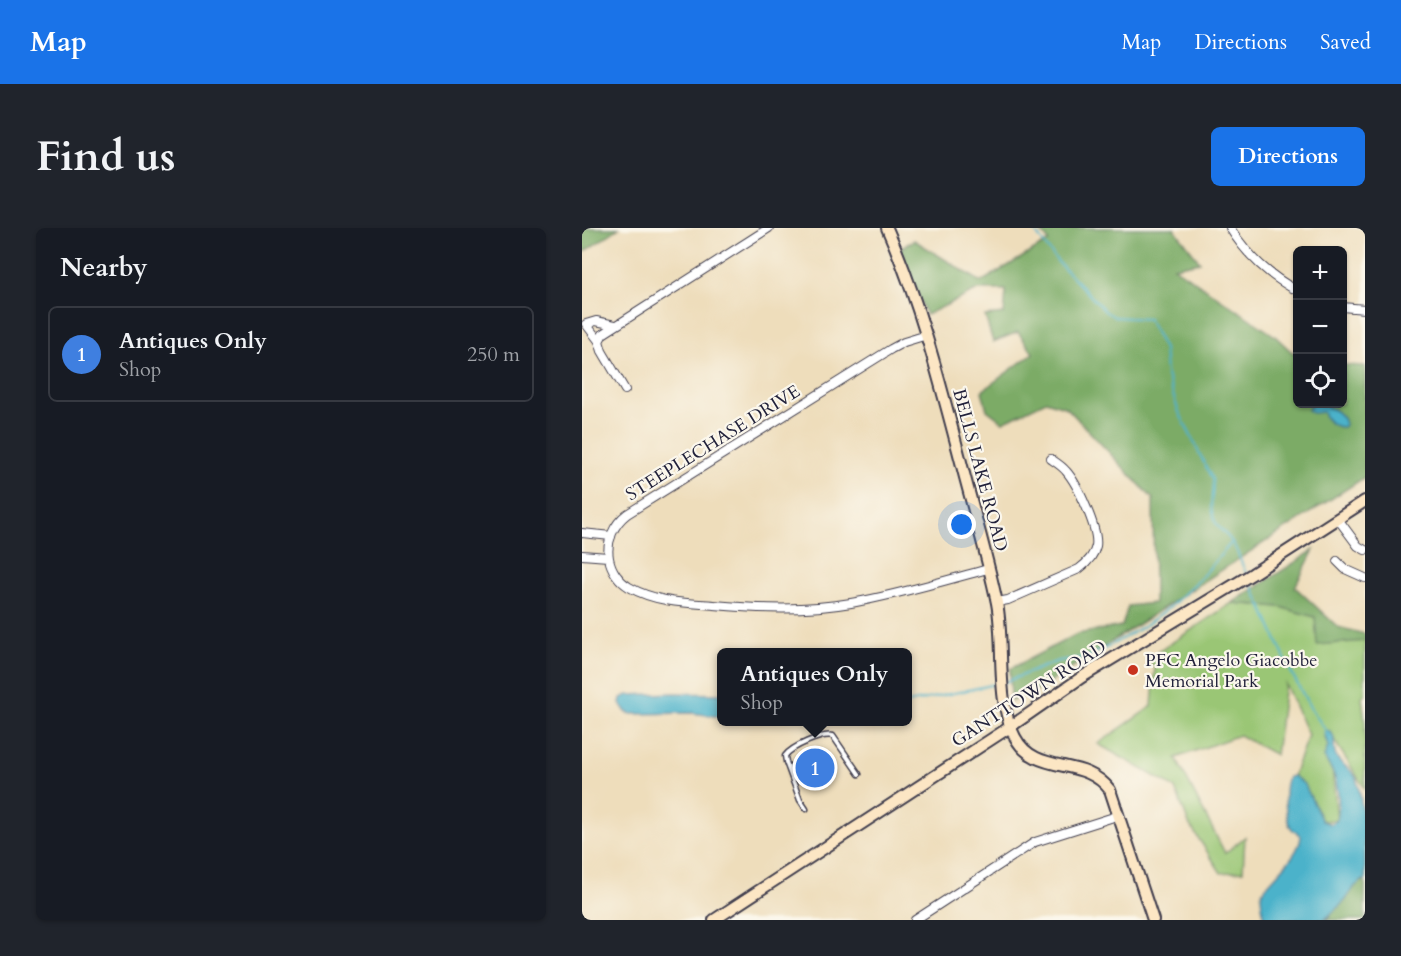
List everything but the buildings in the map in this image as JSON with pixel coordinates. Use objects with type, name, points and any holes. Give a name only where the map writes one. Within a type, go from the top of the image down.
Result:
[{"type":"street","points":[[600,343],[603,334],[615,325],[768,228]]},
{"type":"street","name":"BELLS LAKE ROAD","points":[[886,228],[911,287],[927,335],[997,602],[1004,689],[1010,727]]},
{"type":"street","points":[[1230,228],[1258,264],[1293,288]]},
{"type":"street","points":[[1347,307],[1365,309]]},
{"type":"street","points":[[615,325],[596,321],[586,324],[600,343],[625,390]]},
{"type":"street","name":"STEEPLECHASE DRIVE","points":[[608,557],[611,536],[618,523],[627,514],[891,349],[904,342],[927,335]]},
{"type":"street","points":[[997,602],[1008,600],[1079,568],[1088,561],[1095,548],[1096,535],[1092,522],[1072,478],[1062,466],[1051,459]]},
{"type":"street","name":"GANTTOWN ROAD","points":[[714,920],[1010,727],[1082,677],[1248,577],[1365,501]]},
{"type":"street","points":[[1338,519],[1358,546],[1365,550]]},
{"type":"street","points":[[582,533],[611,536]]},
{"type":"street","points":[[582,555],[608,557],[621,581],[646,595],[685,603],[769,609],[851,603],[988,569]]},
{"type":"street","points":[[1337,561],[1352,573],[1365,578]]},
{"type":"street","points":[[1010,727],[1016,739],[1032,758],[1078,769],[1098,777],[1110,790],[1153,920]]},
{"type":"street","points":[[915,920],[1035,842],[1120,815]]},
{"type":"lane","points":[[806,809],[800,800],[784,756],[790,750],[825,735],[833,736],[858,774]]},
{"type":"green space","points":[[582,228],[619,228],[582,253]]},
{"type":"green space","points":[[1038,228],[1174,228],[1200,262],[1174,267],[1275,336],[1293,352],[1293,408],[1347,408],[1347,365],[1365,366],[1365,477],[1039,689],[1011,701],[1010,669],[1077,634],[1122,626],[1128,606],[1154,603],[1153,499],[1067,408],[1046,401],[1003,422],[987,410],[982,391],[1033,353],[1018,332],[993,342],[985,316],[1004,314],[1006,290],[978,290],[926,315],[899,249],[914,240],[981,282],[1049,241]]},
{"type":"green space","points":[[1314,550],[1295,587],[1338,627],[1365,634],[1365,641],[1317,645],[1315,617],[1280,607],[1232,603]]},
{"type":"green space","points":[[1232,603],[1280,607],[1315,617],[1365,641],[1365,694],[1362,697],[1365,721],[1365,789],[1329,732],[1337,820],[1322,821],[1293,776],[1308,735],[1285,684],[1276,755],[1239,735],[1176,758],[1225,853],[1245,837],[1243,871],[1221,873],[1189,824],[1175,788],[1098,744],[1152,706],[1155,667],[1147,659]]},
{"type":"green space","points":[[1365,874],[1365,920],[1326,920]]},
{"type":"water","points":[[1309,408],[1333,409],[1344,420],[1345,425],[1336,426],[1328,421],[1323,412],[1313,413],[1308,410]]},
{"type":"water","points":[[717,694],[717,716],[692,713],[632,714],[626,712],[620,703],[621,698],[628,695]]},
{"type":"water","points":[[1326,730],[1333,735],[1337,758],[1354,775],[1359,789],[1364,827],[1365,879],[1355,886],[1345,901],[1324,920],[1264,920],[1262,892],[1291,858],[1300,843],[1301,836],[1291,828],[1288,822],[1285,794],[1288,777],[1294,776],[1305,785],[1322,821],[1331,824],[1337,820],[1337,785],[1324,757],[1328,746],[1324,733]]},
{"type":"waterway","points":[[1032,228],[1058,262],[1106,312],[1115,317],[1148,319],[1164,349],[1166,372],[1178,410],[1212,479],[1211,507],[1215,521],[1234,546],[1246,573]]},
{"type":"waterway","points":[[1005,682],[1058,661],[1088,657],[1146,625],[1170,607],[1199,580],[1232,542]]},
{"type":"waterway","points":[[1250,580],[1290,670],[1311,709],[1327,732]]},
{"type":"waterway","points":[[912,702],[1000,683]]},
{"type":"place","name":"PFC Angelo Giacobbe Memorial Park","points":[[1133,670]]},
{"type":"place","name":"Antiques Only","points":[[815,768]]}]
